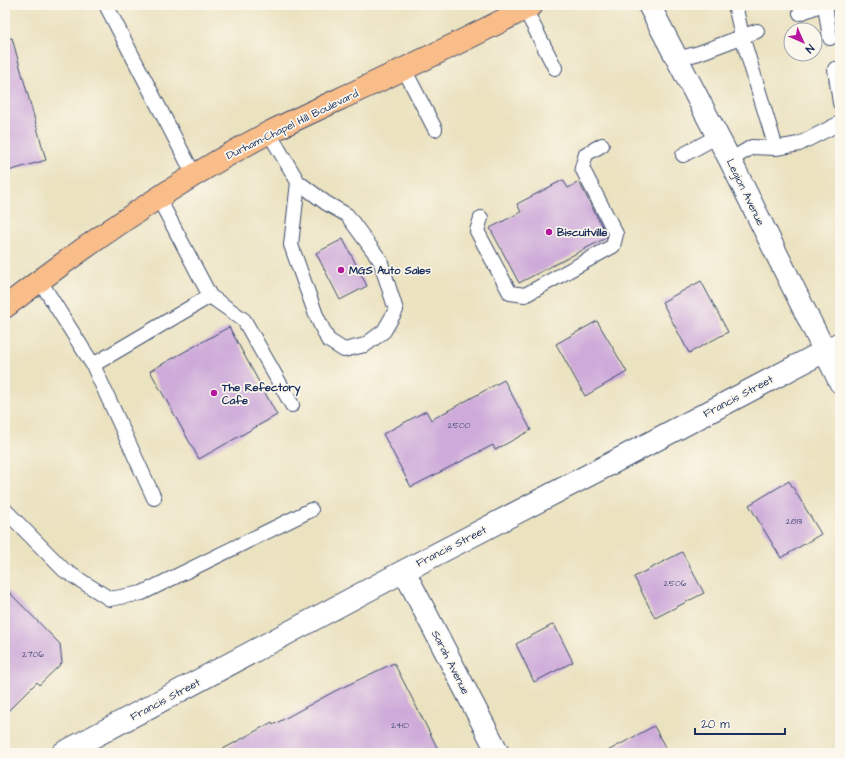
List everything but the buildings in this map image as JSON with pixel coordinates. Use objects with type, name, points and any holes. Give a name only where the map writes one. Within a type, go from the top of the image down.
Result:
[{"type":"main road","name":"Durham-Chapel Hill Boulevard","points":[[6,303],[40,281],[98,238],[158,197],[268,133],[404,69],[529,7]]},
{"type":"street","name":"Legion Avenue","points":[[649,5],[730,160],[832,346],[840,382]]},
{"type":"street","name":"Francis Street","points":[[63,753],[404,571],[832,346]]},
{"type":"street","name":"Sarah Avenue","points":[[404,571],[498,753]]},
{"type":"lane","points":[[106,5],[194,175]]},
{"type":"lane","points":[[735,5],[742,36],[776,148]]},
{"type":"lane","points":[[800,13],[820,5]]},
{"type":"lane","points":[[825,5],[830,38]]},
{"type":"lane","points":[[529,7],[555,68]]},
{"type":"lane","points":[[678,59],[699,53],[757,30]]},
{"type":"lane","points":[[404,69],[435,129]]},
{"type":"lane","points":[[835,69],[840,103]]},
{"type":"lane","points":[[730,160],[752,147],[776,148],[799,144],[840,123]]},
{"type":"lane","points":[[268,133],[298,182],[326,203],[347,215],[380,260],[396,310],[384,331],[364,345],[344,350],[328,340],[316,314],[290,245],[298,182]]},
{"type":"lane","points":[[683,155],[718,136]]},
{"type":"lane","points":[[481,218],[477,231],[510,293],[525,296],[613,246],[616,234],[582,168],[586,154],[602,145]]},
{"type":"lane","points":[[158,197],[210,296],[244,320],[292,405]]},
{"type":"lane","points":[[40,281],[93,365],[154,498]]},
{"type":"lane","points":[[93,365],[210,296]]},
{"type":"lane","points":[[5,510],[64,570],[110,599],[142,593],[311,510]]},
{"type":"place","name":"Biscuitville","points":[[549,232]]},
{"type":"place","name":"MGS Auto Sales","points":[[341,270]]},
{"type":"place","name":"The Refectory Cafe","points":[[214,393]]}]
